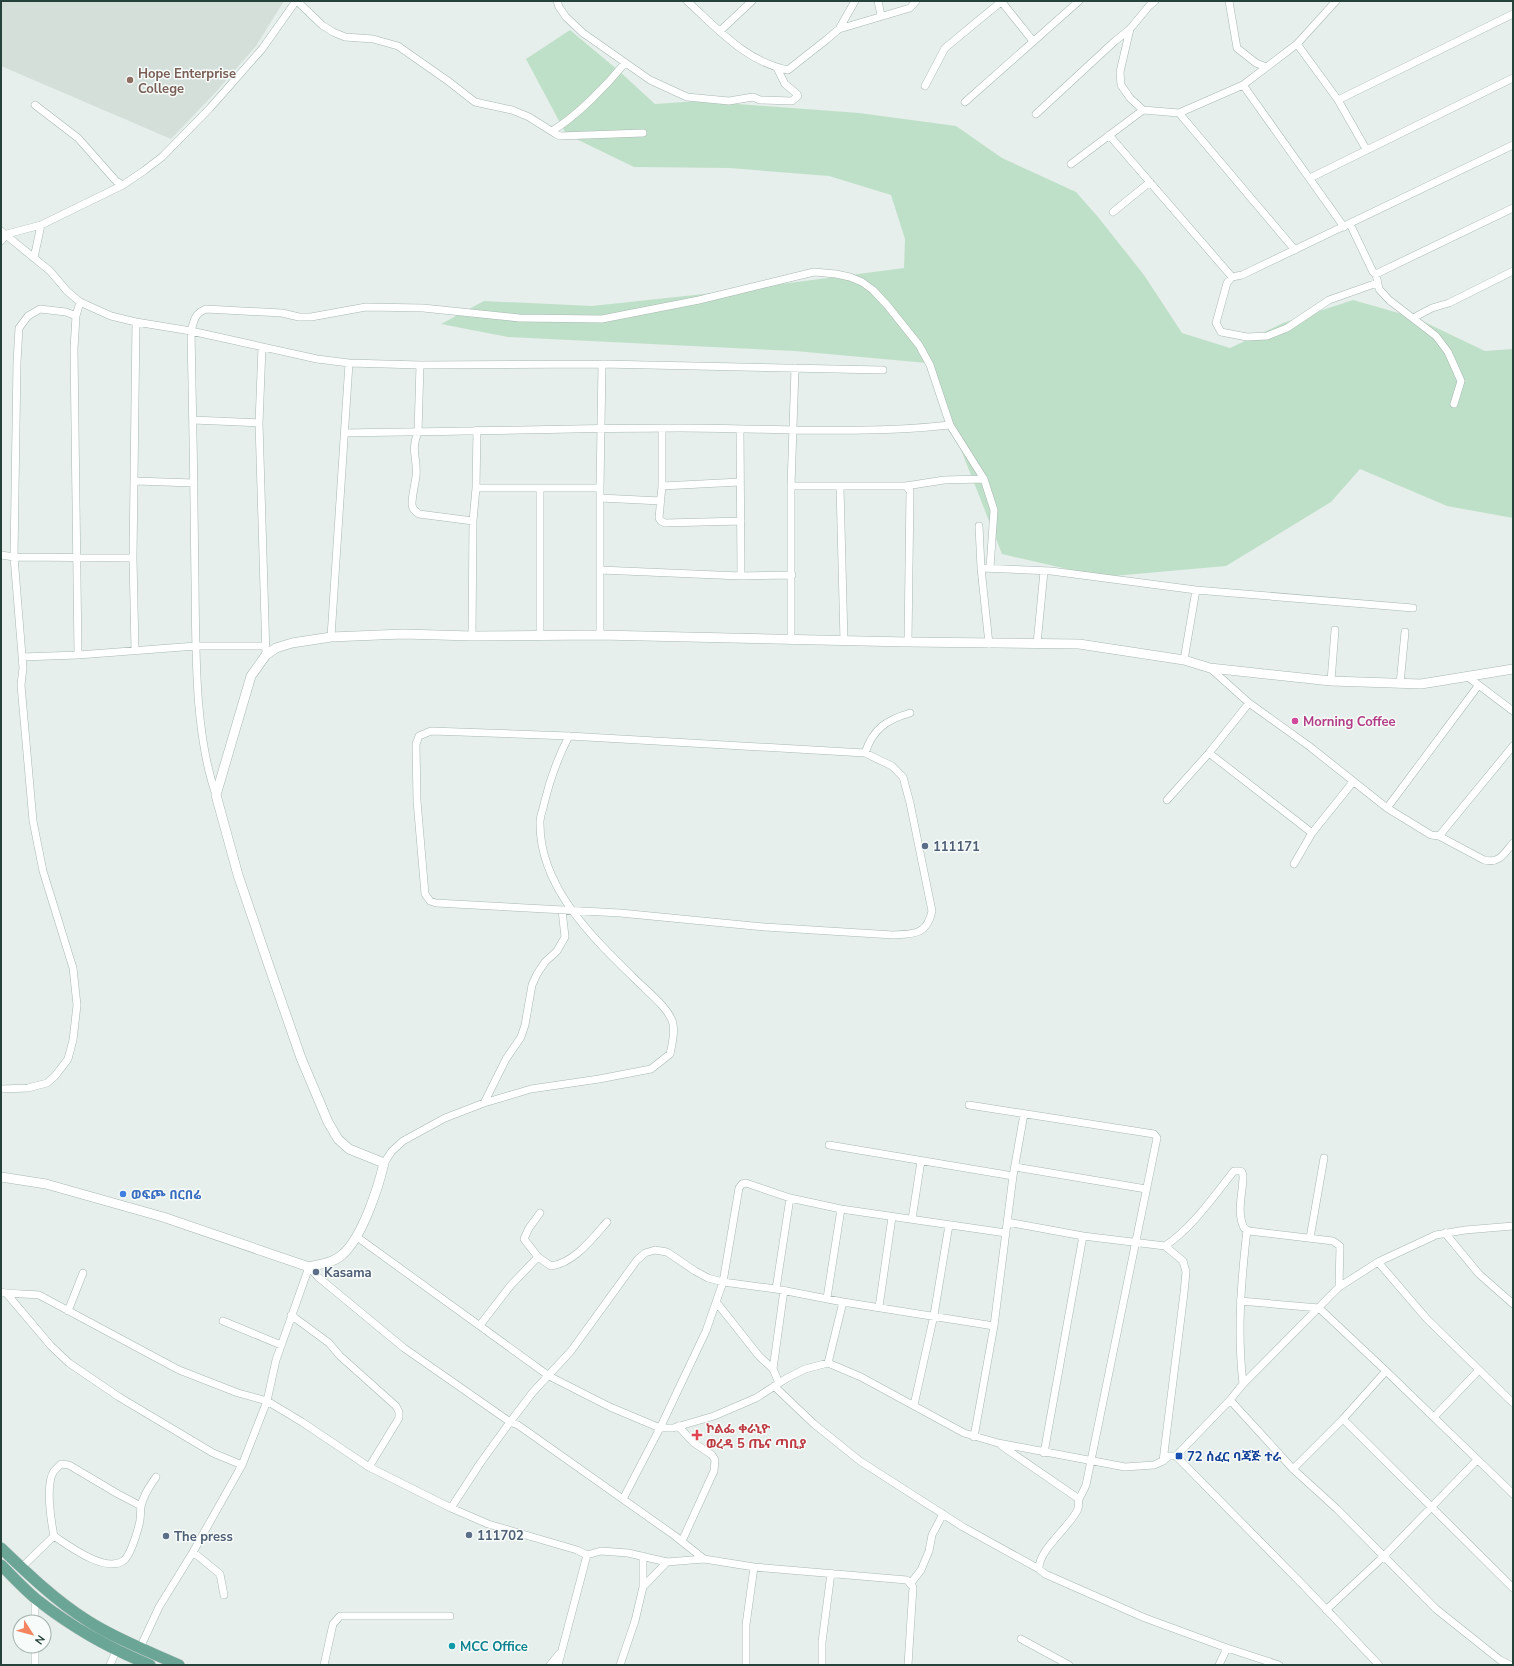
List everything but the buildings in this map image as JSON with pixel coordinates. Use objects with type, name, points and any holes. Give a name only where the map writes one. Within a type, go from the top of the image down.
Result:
[{"type":"main road","points":[[1,1548],[42,1587],[86,1620],[108,1633],[179,1665]]},
{"type":"main road","points":[[2,1567],[35,1598],[79,1631],[150,1665]]},
{"type":"street","points":[[4,232],[41,225],[123,185],[162,157],[210,108],[262,49],[296,1],[322,25],[333,32],[345,37],[373,39],[398,46],[454,85],[475,102],[512,110],[529,117],[560,136],[642,134]]},
{"type":"street","points":[[557,1],[558,7],[583,33],[650,80],[687,97],[729,102],[753,97],[760,100],[792,101],[798,96],[782,80],[777,68]]},
{"type":"street","points":[[687,1],[735,45],[777,68],[788,70],[839,29],[881,15],[910,8],[916,1]]},
{"type":"street","points":[[720,31],[752,1]]},
{"type":"street","points":[[839,29],[855,1]]},
{"type":"street","points":[[878,1],[881,15]]},
{"type":"street","points":[[925,86],[946,48],[1001,1],[1033,41]]},
{"type":"street","points":[[965,102],[1079,1]]},
{"type":"street","points":[[1036,114],[1130,29],[1147,3],[1155,1]]},
{"type":"street","points":[[1229,1],[1237,48],[1256,63],[1266,67]]},
{"type":"street","points":[[1130,29],[1120,72],[1121,85],[1130,98],[1143,110],[1179,114],[1242,85],[1297,44],[1336,1]]},
{"type":"street","points":[[1338,100],[1513,14]]},
{"type":"street","points":[[1297,44],[1338,100],[1366,150]]},
{"type":"street","points":[[552,131],[568,120],[612,79],[625,63]]},
{"type":"street","points":[[1310,178],[1513,78]]},
{"type":"street","points":[[1242,85],[1310,178],[1347,225],[1373,272],[1376,274],[1379,289],[1389,300],[1436,336],[1448,352],[1461,381],[1454,404]]},
{"type":"street","points":[[35,105],[78,138],[116,181],[123,185]]},
{"type":"street","points":[[1071,164],[1143,110]]},
{"type":"street","points":[[1179,114],[1295,250]]},
{"type":"street","points":[[1109,135],[1232,277]]},
{"type":"street","points":[[1377,283],[1329,300],[1287,328],[1267,336],[1247,337],[1221,332],[1216,323],[1227,283],[1232,277],[1242,275],[1513,145]]},
{"type":"street","points":[[1113,212],[1150,182]]},
{"type":"street","points":[[1376,274],[1513,208]]},
{"type":"street","points":[[34,258],[41,225]]},
{"type":"street","points":[[1,241],[4,232]]},
{"type":"street","points":[[4,232],[50,271],[67,291],[80,302],[111,316],[136,322],[191,331],[318,359],[349,364],[602,364],[883,370]]},
{"type":"street","points":[[1413,318],[1432,308],[1449,303],[1513,271]]},
{"type":"street","points":[[384,1163],[349,1149],[338,1139],[328,1122],[301,1058],[269,966],[238,875],[216,795],[208,774],[200,713],[196,646],[191,331],[195,317],[201,311],[206,309],[282,313],[299,317],[311,317],[366,307],[416,308],[519,318],[602,319],[699,300],[814,272],[836,274],[862,282],[873,290],[919,345],[930,365],[950,425],[984,479],[994,510],[990,568]]},
{"type":"street","points":[[78,655],[74,349],[76,316],[80,302]]},
{"type":"street","points":[[1,1089],[28,1088],[47,1083],[55,1076],[68,1059],[73,1040],[77,1004],[73,968],[43,871],[33,821],[22,685],[22,657],[14,557],[17,362],[19,328],[28,316],[40,309],[66,312],[76,316]]},
{"type":"street","points":[[135,650],[133,558],[136,322]]},
{"type":"street","points":[[216,795],[251,676],[265,651],[260,424],[262,347]]},
{"type":"street","points":[[331,637],[349,364]]},
{"type":"street","points":[[600,635],[600,429],[602,364]]},
{"type":"street","points":[[420,365],[418,432],[414,441],[413,452],[416,474],[412,504],[414,510],[419,514],[473,521]]},
{"type":"street","points":[[790,640],[792,575],[791,486],[795,368]]},
{"type":"street","points":[[193,420],[260,424]]},
{"type":"street","points":[[345,433],[662,428],[793,430],[909,429],[950,425]]},
{"type":"street","points":[[662,428],[662,486],[660,518],[663,522],[741,521]]},
{"type":"street","points":[[740,429],[741,576]]},
{"type":"street","points":[[472,636],[473,521],[476,488],[477,430]]},
{"type":"street","points":[[791,486],[906,486],[944,480],[984,479]]},
{"type":"street","points":[[135,480],[194,483]]},
{"type":"street","points":[[662,486],[740,482]]},
{"type":"street","points":[[906,486],[910,491],[908,642]]},
{"type":"street","points":[[840,487],[844,641]]},
{"type":"street","points":[[476,488],[600,488]]},
{"type":"street","points":[[540,489],[540,636]]},
{"type":"street","points":[[600,498],[661,501]]},
{"type":"street","points":[[979,526],[980,568],[989,644]]},
{"type":"street","points":[[1,555],[14,557],[133,558]]},
{"type":"street","points":[[980,568],[1044,571],[1196,590],[1412,608]]},
{"type":"street","points":[[600,570],[741,576],[792,575]]},
{"type":"street","points":[[1037,644],[1044,571]]},
{"type":"street","points":[[1184,660],[1196,590]]},
{"type":"street","points":[[1331,681],[1334,630]]},
{"type":"street","points":[[1400,684],[1405,632]]},
{"type":"street","points":[[22,657],[78,655],[196,646],[265,651],[292,643],[331,637],[403,634],[472,636],[600,635],[989,644],[1080,644],[1184,660],[1210,668],[1331,681],[1400,684],[1421,684],[1513,669]]},
{"type":"street","points":[[1210,668],[1249,703],[1309,746],[1387,808],[1431,835],[1439,836],[1484,860],[1491,862],[1499,859],[1513,843]]},
{"type":"street","points":[[1468,677],[1513,711]]},
{"type":"street","points":[[1387,808],[1478,686]]},
{"type":"street","points":[[1167,800],[1209,753],[1249,703]]},
{"type":"street","points":[[865,753],[870,738],[885,724],[899,716],[910,713]]},
{"type":"street","points":[[431,731],[569,736],[865,753],[892,766],[902,777],[910,803],[932,911],[930,922],[923,930],[913,934],[765,926],[620,913],[572,912],[562,910],[436,904],[430,901],[425,894],[417,801],[416,744],[419,736],[431,731]]},
{"type":"street","points":[[309,1267],[330,1262],[342,1255],[357,1237],[380,1179],[384,1163],[392,1151],[403,1141],[445,1118],[484,1103],[532,1089],[651,1069],[670,1054],[674,1034],[673,1023],[664,1008],[612,957],[572,912],[552,877],[543,849],[540,821],[547,790],[558,757],[569,736]]},
{"type":"street","points":[[1439,836],[1510,755],[1513,746]]},
{"type":"street","points":[[1209,753],[1312,833]]},
{"type":"street","points":[[1294,864],[1312,833],[1353,782]]},
{"type":"street","points":[[484,1103],[506,1059],[521,1037],[525,1025],[532,985],[537,974],[545,962],[557,951],[565,937],[562,910]]},
{"type":"street","points":[[969,1104],[1154,1134],[1157,1138],[1086,1485],[1078,1508],[1071,1520],[1045,1552],[1039,1562],[1039,1568]]},
{"type":"street","points":[[974,1437],[994,1326],[1013,1176],[1024,1114]]},
{"type":"street","points":[[828,1145],[1013,1176]]},
{"type":"street","points":[[1310,1238],[1324,1158]]},
{"type":"street","points":[[912,1219],[921,1161]]},
{"type":"street","points":[[1015,1167],[1146,1189]]},
{"type":"street","points":[[1165,1246],[1177,1237],[1200,1214],[1234,1171],[1240,1171],[1242,1172],[1243,1176],[1239,1207],[1240,1218],[1244,1228],[1247,1230],[1333,1241],[1340,1246],[1339,1287]]},
{"type":"street","points":[[1,1177],[46,1184],[163,1217],[309,1267],[318,1277],[404,1348],[510,1422],[518,1424],[682,1541],[704,1559]]},
{"type":"street","points":[[623,1499],[660,1428],[706,1331],[723,1282],[738,1188],[742,1184],[746,1183],[790,1198],[841,1209],[1006,1233]]},
{"type":"street","points":[[776,1289],[790,1198]]},
{"type":"street","points":[[827,1298],[841,1209]]},
{"type":"street","points":[[540,1213],[529,1228],[524,1239],[538,1257],[551,1266],[561,1265],[586,1246],[607,1222]]},
{"type":"street","points":[[879,1308],[892,1217]]},
{"type":"street","points":[[1008,1222],[1083,1236],[1165,1246],[1183,1261],[1186,1272],[1163,1461]]},
{"type":"street","points":[[914,1405],[934,1315],[949,1225]]},
{"type":"street","points":[[1176,1456],[1230,1400],[1243,1384],[1339,1287],[1378,1262],[1436,1235],[1465,1230],[1513,1226]]},
{"type":"street","points":[[1243,1384],[1240,1353],[1240,1300],[1247,1230]]},
{"type":"street","points":[[1445,1234],[1478,1274],[1513,1304]]},
{"type":"street","points":[[1044,1453],[1083,1236]]},
{"type":"street","points":[[357,1237],[549,1376],[610,1407],[660,1428],[678,1426],[701,1420],[734,1408],[756,1398],[804,1369],[828,1363],[861,1377],[974,1437],[998,1444],[1125,1468],[1154,1465],[1170,1456],[1176,1456],[1379,1665]]},
{"type":"street","points":[[451,1508],[481,1462],[510,1422],[533,1392],[571,1351],[637,1260],[645,1253],[656,1250],[667,1252],[708,1278],[723,1282],[784,1290],[843,1302],[934,1315],[994,1326]]},
{"type":"street","points":[[480,1325],[511,1285],[538,1257]]},
{"type":"street","points":[[1378,1262],[1427,1319],[1513,1403]]},
{"type":"street","points":[[140,1648],[159,1607],[193,1552],[242,1465],[267,1401],[276,1360],[309,1267]]},
{"type":"street","points":[[68,1311],[83,1273]]},
{"type":"street","points":[[784,1290],[773,1370],[776,1385],[814,1424],[860,1461],[963,1527],[1039,1568],[1045,1574],[1145,1618],[1279,1665]]},
{"type":"street","points":[[4,1293],[39,1295],[179,1370],[238,1393],[267,1401],[302,1422],[369,1467],[451,1508],[488,1524],[577,1550],[588,1555],[601,1551],[628,1553],[667,1562],[704,1559],[754,1567],[907,1580],[913,1587],[908,1665]]},
{"type":"street","points":[[4,1293],[51,1346],[69,1363],[119,1397],[214,1453],[242,1465]]},
{"type":"street","points":[[1240,1300],[1318,1308],[1386,1371],[1476,1460],[1513,1494]]},
{"type":"street","points":[[716,1302],[759,1356],[773,1370]]},
{"type":"street","points":[[828,1363],[843,1302]]},
{"type":"street","points":[[292,1315],[329,1343],[340,1356],[396,1406],[399,1412],[399,1418],[369,1467]]},
{"type":"street","points":[[223,1321],[281,1345]]},
{"type":"street","points":[[1434,1417],[1479,1370]]},
{"type":"street","points":[[1293,1469],[1343,1419],[1386,1371]]},
{"type":"street","points":[[1230,1400],[1293,1469],[1337,1509],[1436,1609],[1500,1660],[1510,1665]]},
{"type":"street","points":[[1343,1419],[1513,1588]]},
{"type":"street","points":[[678,1426],[694,1443],[712,1455],[715,1460],[714,1471],[682,1541]]},
{"type":"street","points":[[998,1444],[1080,1499]]},
{"type":"street","points":[[1326,1610],[1384,1556],[1476,1460]]},
{"type":"street","points":[[141,1506],[69,1465],[61,1464],[54,1471],[51,1479],[50,1514],[54,1536],[81,1554],[98,1562],[116,1564],[124,1561],[128,1556],[139,1524],[141,1506],[145,1493],[156,1477]]},
{"type":"street","points":[[911,1583],[921,1570],[929,1550],[932,1536],[943,1514]]},
{"type":"street","points":[[21,1568],[54,1536]]},
{"type":"street","points":[[193,1552],[220,1574],[224,1595]]},
{"type":"street","points":[[558,1665],[560,1652],[588,1555]]},
{"type":"street","points":[[620,1665],[635,1621],[643,1587],[643,1556]]},
{"type":"street","points":[[643,1587],[667,1562]]},
{"type":"street","points":[[746,1665],[746,1626],[754,1567]]},
{"type":"street","points":[[822,1665],[822,1642],[830,1573]]},
{"type":"street","points":[[35,1598],[35,1614]]},
{"type":"street","points":[[324,1665],[333,1624],[340,1616],[450,1616]]},
{"type":"street","points":[[1021,1639],[1069,1665]]},
{"type":"street","points":[[1219,1665],[1227,1648]]},
{"type":"street","points":[[110,1665],[116,1650]]},
{"type":"street","points":[[550,1665],[560,1652]]},
{"type":"street","points":[[35,1654],[35,1665]]},
{"type":"shaded area","name":"Hope Enterprise College","points":[[1,1],[284,1],[256,46],[215,93],[171,139],[1,66]]},
{"type":"green space","points":[[570,30],[619,71],[655,104],[698,101],[859,113],[956,126],[1002,158],[1076,192],[1144,275],[1182,333],[1230,348],[1283,323],[1353,300],[1416,318],[1485,351],[1513,349],[1513,518],[1447,506],[1360,469],[1331,502],[1226,566],[1102,577],[1002,554],[927,363],[795,351],[508,337],[441,324],[484,301],[592,306],[704,294],[904,268],[905,239],[891,195],[829,176],[729,168],[634,167],[566,134],[526,59]]},
{"type":"place","name":"Hope Enterprise College","points":[[130,80]]},
{"type":"place","name":"Morning Coffee","points":[[1295,721]]},
{"type":"place","name":"111171","points":[[925,846]]},
{"type":"place","name":"ወፍጮ በርበሬ","points":[[123,1194]]},
{"type":"place","name":"Kasama","points":[[316,1272]]},
{"type":"place","name":"ኮልፌ ቀራኒዮ ወረዳ 5 ጤና ጣቢያ","points":[[697,1435]]},
{"type":"place","name":"72 ሰፈር ባጃጅ ተራ","points":[[1179,1456]]},
{"type":"place","name":"111702","points":[[469,1535]]},
{"type":"place","name":"The press","points":[[166,1536]]},
{"type":"place","name":"MCC Office","points":[[452,1646]]}]
